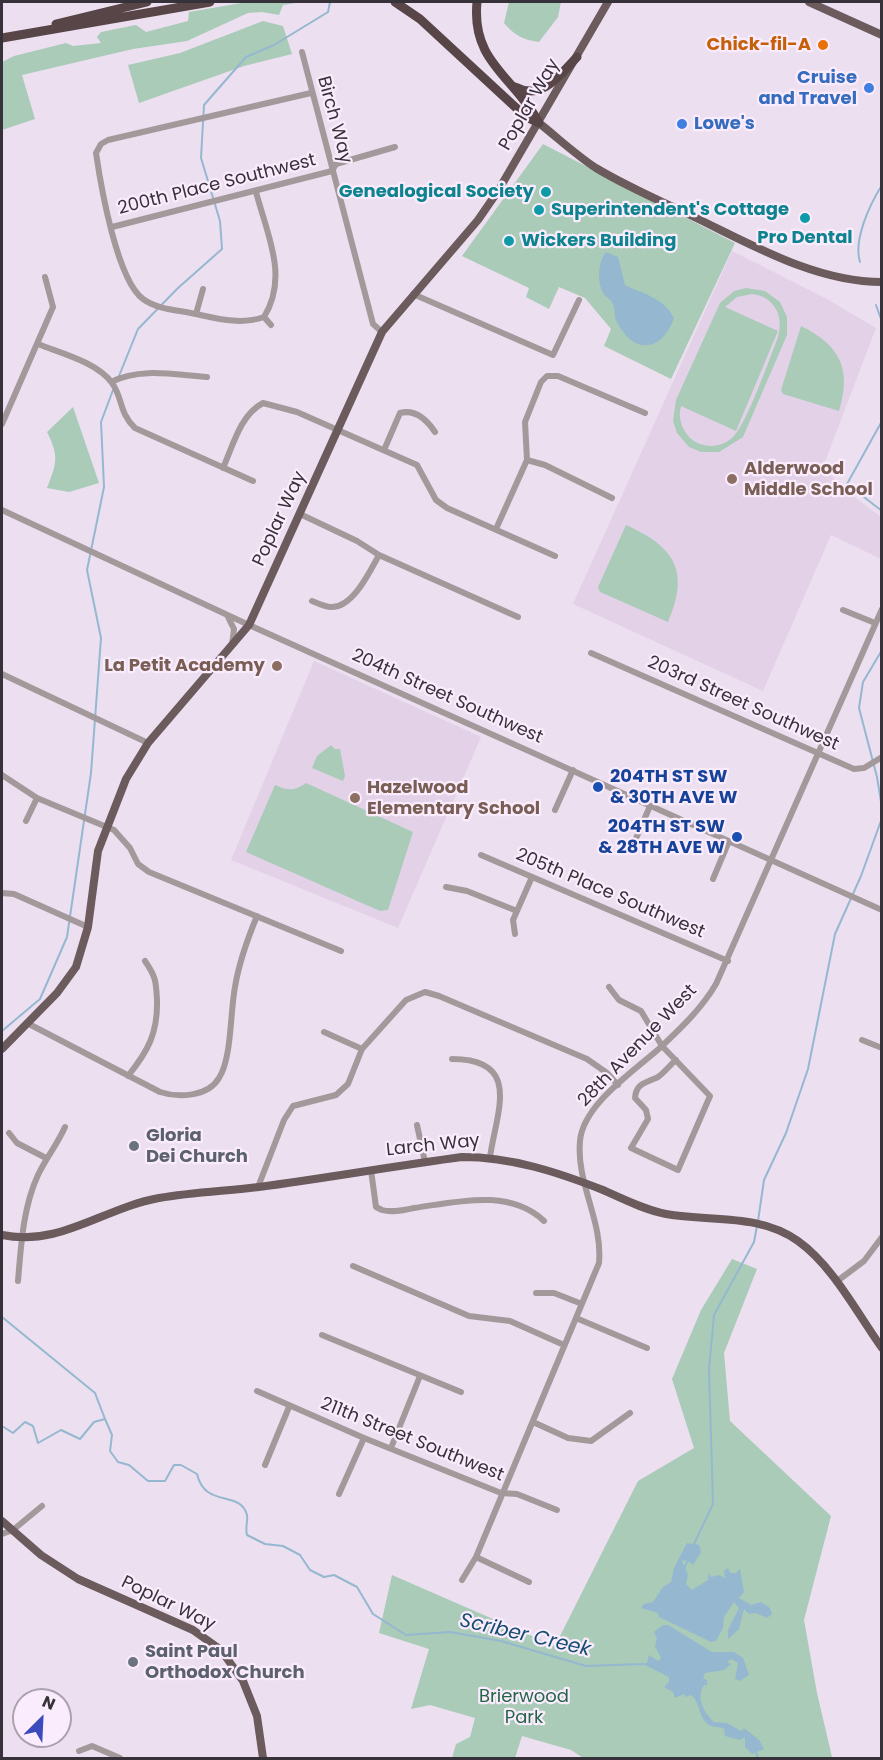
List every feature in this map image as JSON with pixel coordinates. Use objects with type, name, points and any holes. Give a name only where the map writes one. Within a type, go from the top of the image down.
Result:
[{"type":"highway","points":[[2,38],[147,2]]},
{"type":"highway","points":[[2,38],[210,2]]},
{"type":"highway","points":[[395,2],[420,19],[526,117],[539,123]]},
{"type":"highway","points":[[477,2],[480,38],[495,68],[530,106],[539,123]]},
{"type":"highway","points":[[510,85],[526,92],[543,89],[577,57]]},
{"type":"main road","name":"Poplar Way","points":[[2,1049],[70,978],[81,956],[88,927],[98,851],[126,779],[148,743],[249,626],[382,332],[478,220],[539,123],[608,2]]},
{"type":"main road","points":[[809,2],[882,35]]},
{"type":"main road","points":[[539,123],[614,179],[721,229],[810,268],[861,282],[882,282]]},
{"type":"main road","name":"Larch Way","points":[[2,1234],[22,1239],[51,1236],[139,1203],[160,1198],[258,1187],[425,1162],[490,1157],[535,1166],[664,1214],[746,1220],[765,1224],[801,1243],[836,1282],[882,1348]]},
{"type":"main road","name":"Poplar Way","points":[[2,1521],[41,1555],[78,1579],[193,1630],[221,1650],[243,1681],[257,1716],[263,1758]]},
{"type":"street","name":"Birch Way","points":[[302,52],[374,324],[382,332]]},
{"type":"street","points":[[264,317],[242,322],[196,314],[156,305],[138,295],[129,284],[123,271],[96,153],[101,144],[311,93]]},
{"type":"street","name":"200th Place Southwest","points":[[112,227],[332,171],[336,164],[395,147]]},
{"type":"street","points":[[256,192],[277,273],[275,295],[264,317]]},
{"type":"street","points":[[2,424],[53,307],[45,277]]},
{"type":"street","points":[[196,314],[203,289]]},
{"type":"street","points":[[413,294],[553,355],[579,300]]},
{"type":"street","points":[[264,317],[271,325]]},
{"type":"street","points":[[38,344],[96,370],[111,382],[123,414],[135,428],[253,481]]},
{"type":"street","points":[[111,382],[125,375],[139,373],[207,377]]},
{"type":"street","points":[[496,529],[527,460],[525,422],[541,382],[547,376],[558,376],[645,413]]},
{"type":"street","points":[[223,468],[247,416],[262,403],[297,412],[417,465],[436,500],[555,556]]},
{"type":"street","points":[[384,450],[400,413],[408,411],[417,415],[425,420],[435,432]]},
{"type":"street","points":[[527,460],[545,465],[612,498]]},
{"type":"street","name":"204th Street Southwest","points":[[2,510],[249,626],[882,910]]},
{"type":"street","points":[[300,514],[357,541],[379,555],[518,617]]},
{"type":"street","points":[[312,601],[331,607],[342,603],[363,585],[379,555]]},
{"type":"street","points":[[843,610],[876,623]]},
{"type":"street","name":"28th Avenue West","points":[[462,1580],[476,1557],[599,1263],[600,1244],[579,1155],[584,1124],[591,1112],[662,1046],[708,998],[728,960],[881,613]]},
{"type":"street","points":[[227,615],[234,629],[231,646]]},
{"type":"street","name":"203rd Street Southwest","points":[[591,653],[817,754],[858,770],[882,757]]},
{"type":"street","points":[[2,674],[148,743]]},
{"type":"street","points":[[555,810],[573,770]]},
{"type":"street","points":[[2,775],[37,798],[106,826],[123,838],[142,868],[341,951]]},
{"type":"street","points":[[26,821],[37,798]]},
{"type":"street","points":[[634,843],[650,806]]},
{"type":"street","points":[[713,879],[729,841]]},
{"type":"street","name":"205th Place Southwest","points":[[481,855],[728,960]]},
{"type":"street","points":[[515,934],[513,920],[532,877]]},
{"type":"street","points":[[446,887],[467,891],[517,911]]},
{"type":"street","points":[[2,893],[14,894],[88,927]]},
{"type":"street","points":[[27,1023],[169,1095],[190,1095],[212,1086],[222,1073],[241,959],[257,916]]},
{"type":"street","points":[[128,1076],[145,1056],[157,1027],[156,976],[145,961]]},
{"type":"street","points":[[609,987],[619,1000],[641,1011],[662,1046],[676,1060],[710,1096],[678,1170],[631,1148],[648,1119],[645,1110],[635,1098],[635,1090],[641,1083],[660,1075],[676,1060]]},
{"type":"street","points":[[258,1187],[284,1120],[293,1106],[336,1095],[348,1084],[362,1049],[406,1000],[425,992],[587,1059],[607,1073],[618,1085]]},
{"type":"street","points":[[324,1032],[362,1049]]},
{"type":"street","points":[[862,1040],[882,1048]]},
{"type":"street","points":[[452,1059],[466,1059],[490,1070],[502,1087],[501,1106],[494,1127],[490,1157]]},
{"type":"street","points":[[417,1125],[425,1162]]},
{"type":"street","points":[[18,1281],[22,1239],[32,1190],[46,1158],[56,1149],[65,1127]]},
{"type":"street","points":[[9,1133],[16,1143],[46,1158]]},
{"type":"street","points":[[371,1170],[376,1208],[382,1210],[482,1199],[514,1204],[534,1211],[544,1221]]},
{"type":"street","points":[[836,1282],[864,1261],[882,1237]]},
{"type":"street","points":[[353,1266],[469,1316],[510,1321],[564,1345]]},
{"type":"street","points":[[536,1293],[554,1293],[582,1304]]},
{"type":"street","points":[[576,1318],[647,1348]]},
{"type":"street","points":[[322,1335],[461,1392]]},
{"type":"street","points":[[392,1448],[420,1376]]},
{"type":"street","name":"211th Street Southwest","points":[[258,1391],[289,1407],[501,1493],[517,1494],[557,1510]]},
{"type":"street","points":[[265,1465],[289,1407]]},
{"type":"street","points":[[533,1422],[568,1438],[591,1441],[630,1413]]},
{"type":"street","points":[[339,1494],[364,1438]]},
{"type":"street","points":[[2,1533],[13,1530],[42,1506]]},
{"type":"street","points":[[476,1557],[529,1582]]},
{"type":"street","points":[[79,1751],[92,1746],[120,1758]]},
{"type":"shaded area","name":"Alderwood Middle School","points":[[732,251],[827,299],[876,328],[823,467],[845,490],[881,517],[881,559],[831,535],[763,691],[573,604]]},
{"type":"shaded area","name":"Hazelwood Elementary School","points":[[314,661],[481,737],[398,928],[231,860]]},
{"type":"green space","points":[[247,2],[302,2],[283,5],[279,15],[262,12],[248,13],[187,41],[133,49],[22,75],[35,119],[2,130],[2,62],[14,56],[66,43],[73,46],[101,43],[97,37],[101,32],[136,25],[146,32],[188,21],[189,12]]},
{"type":"green space","points":[[509,2],[561,2],[558,17],[539,42],[519,36],[504,23]]},
{"type":"green space","points":[[263,21],[283,26],[292,54],[244,66],[139,103],[128,65],[180,53]]},
{"type":"green space","points":[[543,144],[735,243],[671,379],[604,346],[611,329],[585,298],[559,287],[549,309],[526,297],[529,288],[462,256]]},
{"type":"green space","points":[[746,288],[765,291],[780,302],[787,317],[787,335],[743,437],[719,452],[701,452],[689,447],[677,433],[673,421],[676,400],[720,303],[734,291]],"holes":[[[752,294],[772,303],[776,309],[780,329],[758,389],[746,417],[734,436],[718,445],[699,444],[684,430],[680,418],[681,406],[736,431],[778,331],[725,307],[737,297]]]},
{"type":"green space","points":[[801,326],[825,341],[840,360],[844,383],[839,411],[783,394],[781,390]]},
{"type":"green space","points":[[73,407],[99,483],[69,492],[47,488],[53,472],[55,454],[47,432]]},
{"type":"green space","points":[[626,525],[656,542],[667,552],[674,563],[678,588],[668,622],[600,592],[598,587]]},
{"type":"green space","points":[[331,745],[335,749],[340,749],[345,776],[343,781],[312,768],[317,756]]},
{"type":"green space","points":[[306,783],[413,832],[388,910],[380,911],[246,852],[275,785],[291,789]]},
{"type":"green space","name":"Brierwood Park","points":[[732,1259],[757,1269],[724,1353],[730,1421],[831,1516],[804,1620],[817,1693],[832,1757],[583,1758],[571,1750],[522,1736],[515,1758],[452,1758],[456,1744],[470,1737],[475,1718],[430,1705],[411,1709],[429,1649],[379,1633],[392,1575],[555,1646],[638,1481],[694,1448],[672,1379],[701,1310]]},
{"type":"water","points":[[606,252],[618,257],[625,285],[659,301],[674,318],[669,330],[655,343],[638,344],[630,339],[616,320],[613,304],[603,293],[600,283],[600,266]]},
{"type":"water","points":[[687,1543],[699,1545],[701,1552],[693,1565],[686,1560],[682,1561],[688,1575],[686,1584],[692,1590],[708,1580],[709,1573],[711,1577],[719,1575],[725,1578],[724,1571],[728,1568],[730,1573],[736,1573],[740,1569],[744,1592],[739,1598],[751,1605],[761,1602],[770,1608],[772,1614],[767,1618],[756,1613],[749,1614],[744,1609],[739,1629],[728,1639],[728,1630],[739,1608],[734,1602],[724,1617],[723,1628],[716,1641],[711,1642],[659,1617],[658,1613],[641,1608],[644,1604],[653,1602],[663,1587],[671,1582],[674,1568]]},
{"type":"water","points":[[663,1625],[668,1625],[712,1652],[734,1652],[743,1658],[749,1675],[740,1681],[735,1679],[738,1663],[731,1659],[727,1662],[731,1664],[724,1670],[705,1673],[703,1678],[707,1680],[707,1685],[704,1685],[702,1690],[701,1700],[704,1709],[714,1722],[727,1723],[741,1731],[744,1728],[759,1740],[764,1749],[752,1754],[745,1747],[745,1737],[740,1740],[725,1736],[724,1729],[709,1725],[705,1722],[691,1695],[686,1697],[684,1694],[675,1698],[673,1692],[664,1687],[669,1682],[669,1677],[643,1664],[647,1663],[649,1655],[658,1661],[661,1658],[655,1646],[657,1639],[654,1632]]},
{"type":"waterway","points":[[119,376],[138,329],[178,288],[222,249],[220,221],[201,158],[204,105],[246,57],[274,45],[328,12],[330,2]]},
{"type":"waterway","points":[[860,262],[858,253],[861,233],[868,212],[882,185]]},
{"type":"waterway","points":[[876,305],[882,322]]},
{"type":"waterway","points":[[2,1031],[40,999],[67,937],[91,773],[101,638],[87,570],[104,487],[101,422],[113,390]]},
{"type":"waterway","points":[[882,421],[847,484],[882,511]]},
{"type":"waterway","points":[[882,650],[863,682],[859,708],[877,777],[882,808]]},
{"type":"waterway","points":[[758,1221],[764,1180],[786,1133],[808,1069],[835,934],[861,876],[882,818]]},
{"type":"waterway","points":[[694,1544],[713,1504],[709,1369],[714,1315],[754,1242],[757,1226]]},
{"type":"waterway","points":[[2,1317],[95,1393],[105,1419]]},
{"type":"waterway","name":"Scriber Creek","points":[[2,1426],[13,1433],[25,1422],[33,1426],[38,1443],[61,1430],[80,1439],[94,1422],[105,1419],[112,1435],[110,1451],[118,1462],[129,1465],[148,1481],[165,1481],[174,1465],[181,1465],[197,1474],[201,1485],[207,1492],[243,1507],[247,1515],[247,1535],[265,1544],[283,1546],[300,1555],[310,1570],[324,1577],[334,1575],[357,1587],[373,1614],[406,1635],[450,1632],[501,1641],[586,1666],[644,1664]]},
{"type":"waterway","points":[[684,1570],[688,1558]]},
{"type":"waterway","name":"Scriber Creek","points":[[755,1749],[758,1758]]},
{"type":"place","name":"Chick-fil-A","points":[[823,45]]},
{"type":"place","name":"Cruise and Travel","points":[[869,88]]},
{"type":"place","name":"Lowe's","points":[[682,124]]},
{"type":"place","name":"Genealogical Society","points":[[546,192]]},
{"type":"place","name":"Superintendent's Cottage","points":[[539,210]]},
{"type":"place","name":"Pro Dental","points":[[805,218]]},
{"type":"place","name":"Wickers Building","points":[[509,241]]},
{"type":"place","name":"Alderwood Middle School","points":[[732,479]]},
{"type":"place","name":"La Petit Academy","points":[[277,666]]},
{"type":"place","name":"204TH ST SW & 30TH AVE W","points":[[598,787]]},
{"type":"place","name":"Hazelwood Elementary School","points":[[355,798]]},
{"type":"place","name":"204TH ST SW & 28TH AVE W","points":[[737,837]]},
{"type":"place","name":"Gloria Dei Church","points":[[134,1146]]},
{"type":"place","name":"Saint Paul Orthodox Church","points":[[133,1662]]}]
